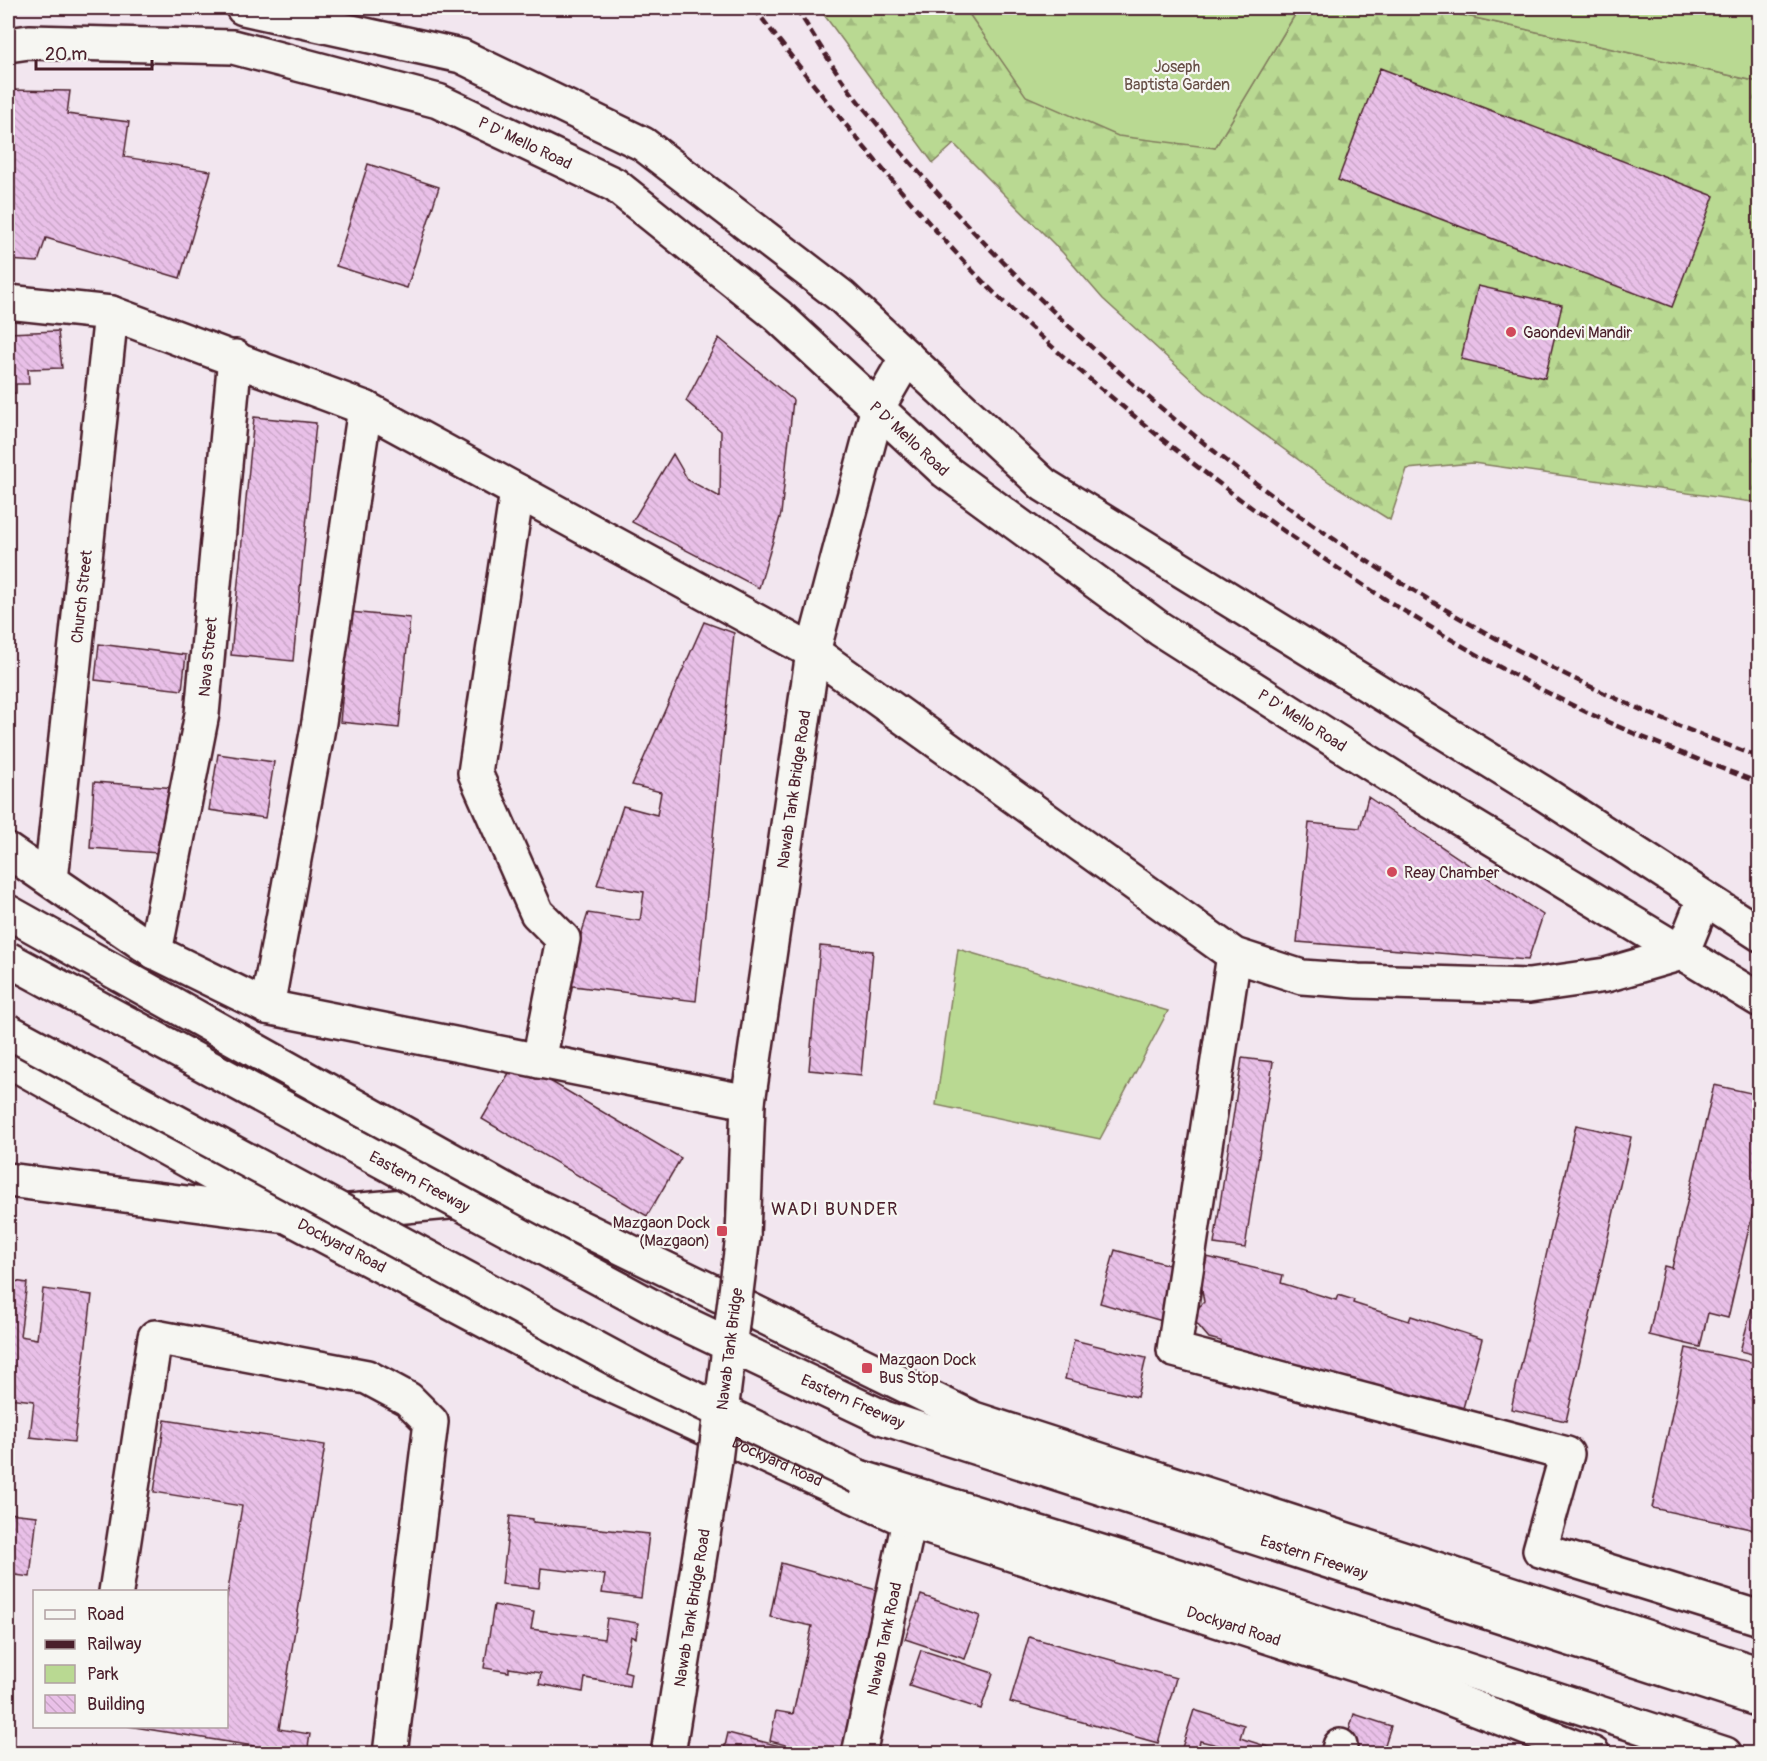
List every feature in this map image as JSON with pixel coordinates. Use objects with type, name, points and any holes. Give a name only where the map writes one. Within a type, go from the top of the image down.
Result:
[{"type":"main road","points":[[243,8],[461,56],[643,144],[842,296],[1044,485],[1543,793],[1760,934]]},
{"type":"main road","name":"P D' Mello Road","points":[[8,45],[29,42],[233,47],[438,101],[615,185],[777,315],[945,471],[1160,629],[1421,795],[1760,1000]]},
{"type":"main road","points":[[8,302],[111,313],[235,357],[365,408],[813,652],[1234,955],[1302,977],[1529,986],[1606,975],[1682,953],[1704,898]]},
{"type":"main road","name":"Church Street","points":[[51,880],[111,313]]},
{"type":"main road","name":"Nava Street","points":[[155,952],[201,714],[235,357]]},
{"type":"main road","name":"Nawab Tank Bridge Road","points":[[743,1236],[748,1102],[813,652],[878,407],[907,357]]},
{"type":"main road","points":[[267,1007],[319,722],[365,408]]},
{"type":"main road","points":[[517,490],[475,773],[537,913],[563,939],[539,1061]]},
{"type":"main road","points":[[8,851],[155,952],[267,1007],[748,1102]]},
{"type":"main road","points":[[8,912],[516,1196],[728,1297],[974,1419],[1760,1674]]},
{"type":"main road","points":[[1234,955],[1174,1350],[1567,1454],[1539,1550],[1760,1618]]},
{"type":"main road","name":"Eastern Freeway","points":[[8,959],[677,1320],[884,1418],[1760,1700]]},
{"type":"main road","points":[[8,1031],[649,1377],[859,1476],[1140,1564],[1725,1754]]},
{"type":"main road","name":"Dockyard Road","points":[[8,1060],[287,1216],[580,1371],[712,1445],[909,1521],[1403,1680],[1593,1754]]},
{"type":"main road","points":[[8,1180],[287,1216],[516,1196]]},
{"type":"main road","name":"Nawab Tank Bridge","points":[[712,1445],[743,1236]]},
{"type":"main road","points":[[712,1445],[728,1297]]},
{"type":"main road","points":[[116,1590],[155,1337],[367,1377],[408,1399],[431,1422],[390,1754]]},
{"type":"main road","name":"Nawab Tank Bridge Road","points":[[668,1754],[712,1445]]},
{"type":"main road","name":"Nawab Tank Road","points":[[859,1754],[909,1521]]},
{"type":"green space","points":[[819,8],[965,8],[1027,96],[1215,148],[1299,8],[1431,8],[1759,82],[1759,503],[1473,463],[1407,469],[1390,520],[1329,482],[1205,392],[1103,299],[1063,253],[954,144],[933,163]]},
{"type":"green space","name":"Joseph Baptista Garden","points":[[965,8],[1299,8],[1215,148],[1118,136],[1026,96]]},
{"type":"green space","points":[[1431,8],[1759,8],[1759,82]]},
{"type":"green space","points":[[958,949],[1168,1011],[1100,1139],[936,1105]]},
{"type":"building","points":[[1380,68],[1714,196],[1672,307],[1338,180]]},
{"type":"building","points":[[8,90],[70,91],[67,114],[129,122],[124,157],[211,171],[180,278],[46,238],[38,262],[8,260]]},
{"type":"building","points":[[368,164],[439,187],[407,288],[336,266]]},
{"type":"building","name":"Gaondevi Mandir","points":[[1478,286],[1562,305],[1545,378],[1461,359]]},
{"type":"building","points":[[58,331],[62,368],[28,369],[29,384],[16,384],[16,393],[8,394],[8,333]]},
{"type":"building","points":[[719,338],[793,400],[781,514],[759,588],[632,522],[673,454],[688,480],[720,497],[721,431],[686,401]]},
{"type":"building","points":[[254,417],[316,423],[293,661],[231,655]]},
{"type":"building","points":[[350,612],[410,618],[399,728],[340,722]]},
{"type":"building","points":[[704,622],[734,633],[696,1001],[565,985],[588,913],[640,921],[644,892],[597,885],[623,806],[657,815],[661,792],[632,785]]},
{"type":"building","points":[[99,644],[186,655],[182,690],[95,680]]},
{"type":"building","points":[[218,754],[274,762],[265,818],[209,810]]},
{"type":"building","points":[[94,782],[177,788],[172,854],[90,848]]},
{"type":"building","name":"Reay Chamber","points":[[1368,797],[1543,915],[1528,960],[1297,942],[1309,823],[1360,828]]},
{"type":"building","points":[[820,946],[873,951],[861,1075],[809,1070]]},
{"type":"building","points":[[1242,1058],[1273,1062],[1245,1248],[1214,1244]]},
{"type":"building","points":[[516,1061],[681,1158],[647,1216],[482,1119]]},
{"type":"building","points":[[1714,1085],[1760,1095],[1760,1181],[1728,1318],[1708,1313],[1700,1347],[1649,1335],[1664,1266],[1672,1268]]},
{"type":"building","points":[[1576,1125],[1631,1137],[1566,1421],[1511,1409]]},
{"type":"building","points":[[1115,1250],[1184,1269],[1169,1323],[1100,1303]]},
{"type":"building","points":[[1207,1257],[1283,1275],[1281,1283],[1336,1300],[1338,1295],[1354,1300],[1353,1303],[1409,1321],[1411,1316],[1482,1339],[1460,1419],[1224,1354],[1221,1341],[1209,1338],[1190,1316],[1204,1302],[1201,1283]]},
{"type":"building","points":[[1760,1279],[1760,1356],[1740,1351]]},
{"type":"building","points":[[8,1280],[27,1283],[20,1336],[37,1339],[43,1289],[92,1295],[74,1442],[30,1437],[34,1401],[8,1398]]},
{"type":"building","points":[[1074,1340],[1146,1358],[1137,1397],[1065,1379]]},
{"type":"building","points":[[1686,1348],[1760,1364],[1757,1408],[1760,1409],[1760,1531],[1652,1508]]},
{"type":"building","points":[[165,1420],[325,1445],[279,1729],[310,1734],[307,1754],[252,1754],[253,1746],[140,1728],[228,1728],[228,1590],[242,1506],[154,1492]]},
{"type":"building","points":[[8,1513],[37,1516],[30,1577],[8,1574]]},
{"type":"building","points":[[510,1516],[533,1519],[533,1522],[649,1534],[641,1598],[602,1593],[605,1575],[541,1568],[539,1588],[502,1584]]},
{"type":"building","points":[[781,1563],[880,1591],[845,1754],[820,1754],[770,1741],[776,1711],[793,1714],[812,1626],[770,1617]]},
{"type":"building","points":[[921,1595],[980,1616],[965,1659],[905,1639]]},
{"type":"building","points":[[494,1605],[534,1612],[531,1629],[604,1639],[607,1618],[638,1623],[636,1638],[631,1636],[624,1671],[631,1673],[629,1686],[585,1678],[583,1692],[539,1684],[541,1673],[509,1668],[509,1672],[484,1668]]},
{"type":"building","points":[[1029,1637],[1176,1678],[1158,1743],[1010,1702]]},
{"type":"building","points":[[921,1650],[993,1673],[981,1709],[909,1686]]},
{"type":"building","points":[[1194,1710],[1244,1725],[1240,1738],[1278,1750],[1277,1754],[1224,1754],[1226,1747],[1200,1741],[1197,1754],[1180,1754]]},
{"type":"building","points":[[1354,1714],[1391,1726],[1382,1754],[1342,1754]]},
{"type":"building","points":[[728,1733],[811,1754],[723,1754]]},
{"type":"building","points":[[459,1747],[513,1754],[458,1754]]},
{"type":"railway","points":[[754,8],[885,172],[987,286],[1082,373],[1175,449],[1285,532],[1342,571],[1459,644],[1580,709],[1692,757],[1760,783]]},
{"type":"railway","points":[[796,8],[862,106],[954,211],[1053,311],[1157,405],[1267,492],[1383,571],[1504,642],[1630,705],[1760,757]]},
{"type":"place","name":"Gaondevi Mandir","points":[[1511,332]]},
{"type":"place","name":"Reay Chamber","points":[[1392,872]]},
{"type":"place","name":"Mazgaon Dock (Mazgaon)","points":[[722,1231]]},
{"type":"place","name":"Mazgaon Dock Bus Stop","points":[[867,1368]]},
{"type":"district","name":"WADI BUNDER","points":[[835,1209]]}]
